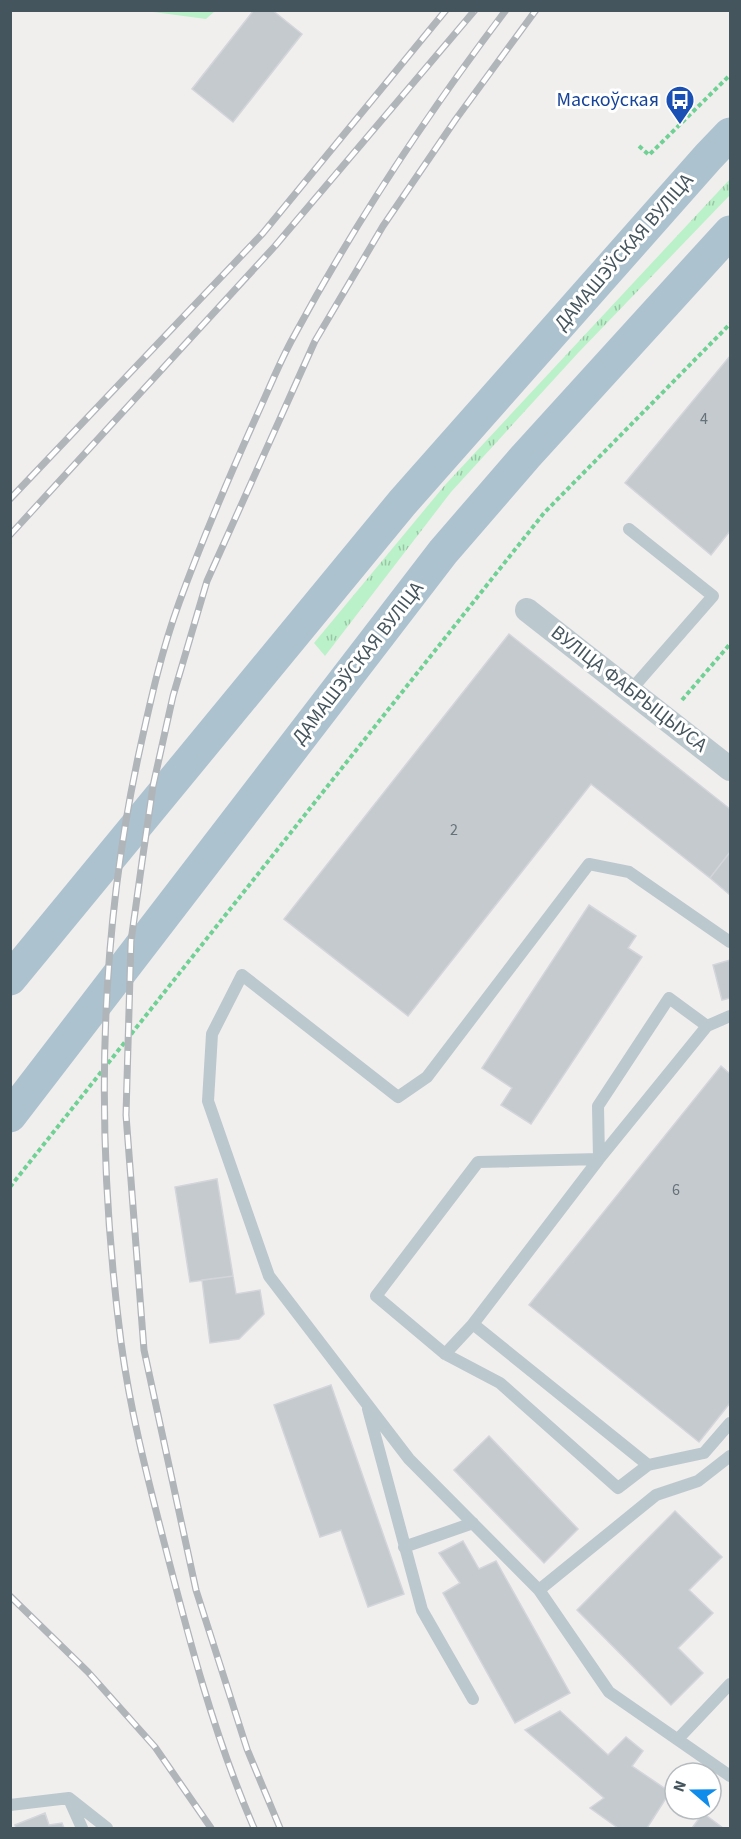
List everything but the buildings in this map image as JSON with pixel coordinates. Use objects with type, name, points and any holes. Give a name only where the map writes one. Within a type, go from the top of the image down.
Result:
[{"type":"main road","name":"ДАМАШЭЎСКАЯ ВУЛІЦА","points":[[10,979],[402,503],[708,156],[730,135]]},
{"type":"main road","name":"ДАМАШЭЎСКАЯ ВУЛІЦА","points":[[10,1116],[443,552],[526,456],[730,232]]},
{"type":"street","name":"ВУЛІЦА ФАБРЫЦЫУСА","points":[[527,610],[730,768]]},
{"type":"lane","points":[[629,529],[713,596],[630,691]]},
{"type":"lane","points":[[730,942],[629,872],[589,864],[427,1077],[398,1097],[242,975],[212,1034],[208,1101],[269,1276],[409,1459],[539,1590],[609,1692],[730,1776]]},
{"type":"lane","points":[[599,1159],[598,1106],[669,999],[707,1026]]},
{"type":"lane","points":[[445,1354],[473,1324],[599,1159],[707,1026],[730,1017]]},
{"type":"lane","points":[[599,1159],[478,1162],[376,1296],[445,1354],[500,1383],[618,1488],[648,1465],[704,1453],[730,1423]]},
{"type":"lane","points":[[473,1324],[648,1465]]},
{"type":"lane","points":[[366,1402],[422,1610],[473,1699]]},
{"type":"lane","points":[[539,1590],[656,1496],[698,1481],[730,1456]]},
{"type":"lane","points":[[404,1546],[473,1523]]},
{"type":"lane","points":[[678,1739],[730,1684]]},
{"type":"lane","points":[[10,1805],[69,1798],[107,1828]]},
{"type":"lane","points":[[69,1798],[82,1828]]},
{"type":"path","points":[[639,146],[649,155],[730,75]]},
{"type":"path","points":[[10,1187],[544,513],[730,324]]},
{"type":"path","points":[[680,702],[730,644]]},
{"type":"green space","points":[[215,10],[206,19],[146,11]]},
{"type":"green space","points":[[730,179],[730,195],[578,353],[451,492],[325,656],[314,643],[445,485]]},
{"type":"railway","points":[[10,499],[263,233],[446,10]]},
{"type":"railway","points":[[10,535],[275,246],[475,10]]},
{"type":"railway","points":[[254,1828],[215,1723],[173,1578],[145,1468],[121,1342],[107,1195],[105,1047],[108,973],[125,826],[152,696],[173,621],[206,532],[275,375],[317,294],[367,210],[449,88],[506,10]]},
{"type":"railway","points":[[280,1828],[247,1749],[196,1590],[144,1350],[126,1115],[131,941],[142,862],[153,786],[173,696],[207,581],[315,341],[383,226],[456,119],[536,10]]},
{"type":"railway","points":[[10,1596],[88,1672],[155,1747],[211,1828]]},
{"type":"place","name":"Маскоўская","points":[[680,126]]}]
